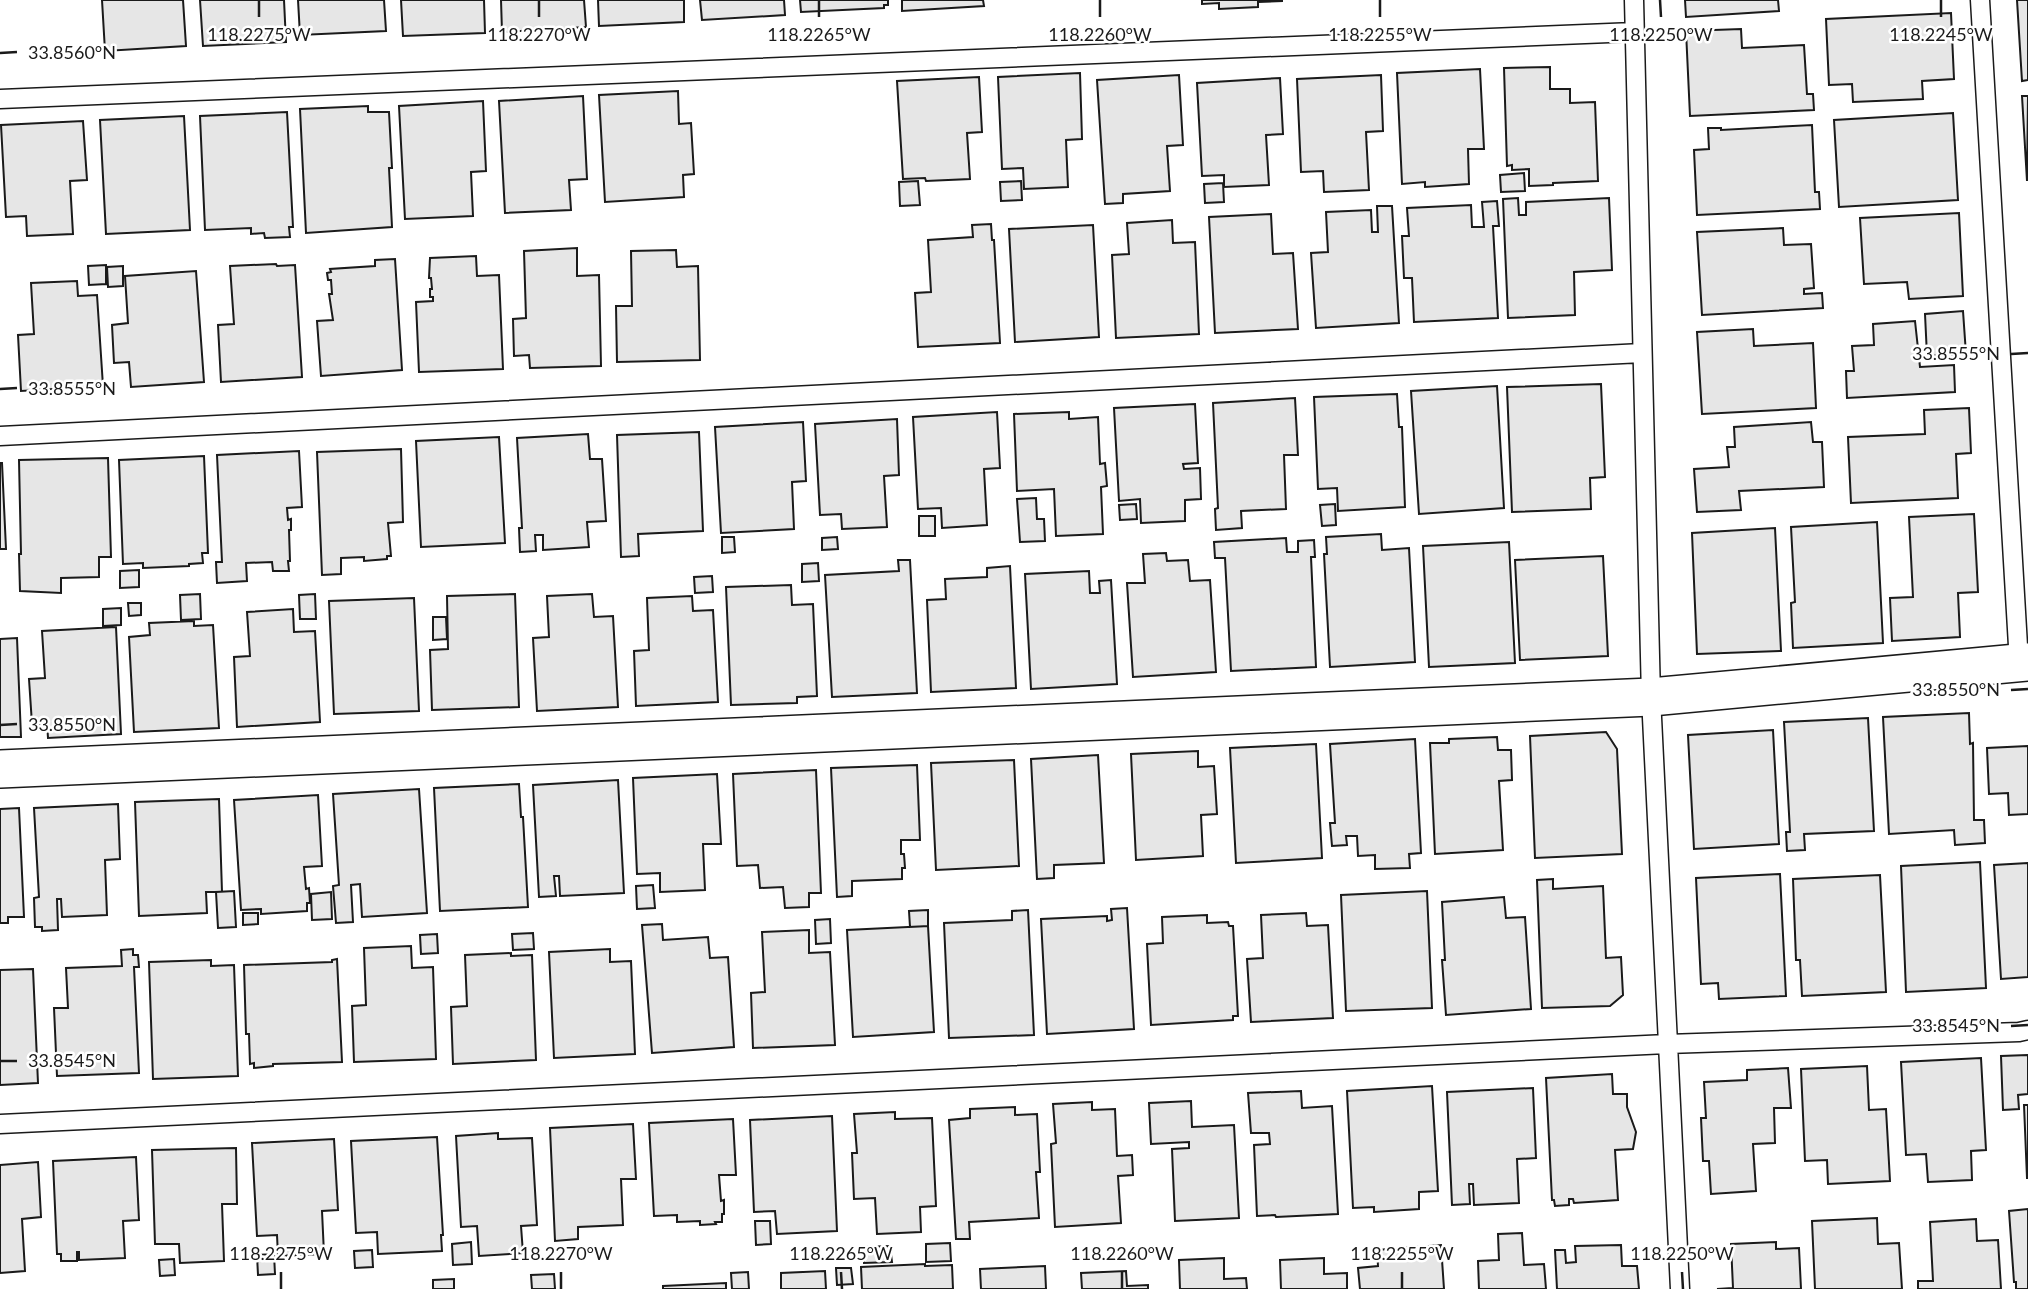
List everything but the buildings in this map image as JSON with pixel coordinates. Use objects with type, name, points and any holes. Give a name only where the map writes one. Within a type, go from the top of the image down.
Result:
[{"type":"street","points":[[0,769],[1651,697],[2023,663]]},
{"type":"lane","points":[[1634,0],[1651,697],[1680,1289]]},
{"type":"lane","points":[[1980,0],[2023,663]]},
{"type":"lane","points":[[0,99],[1634,32]]},
{"type":"lane","points":[[0,436],[1642,353]]},
{"type":"lane","points":[[0,1124],[1667,1044],[2028,1030]]}]
